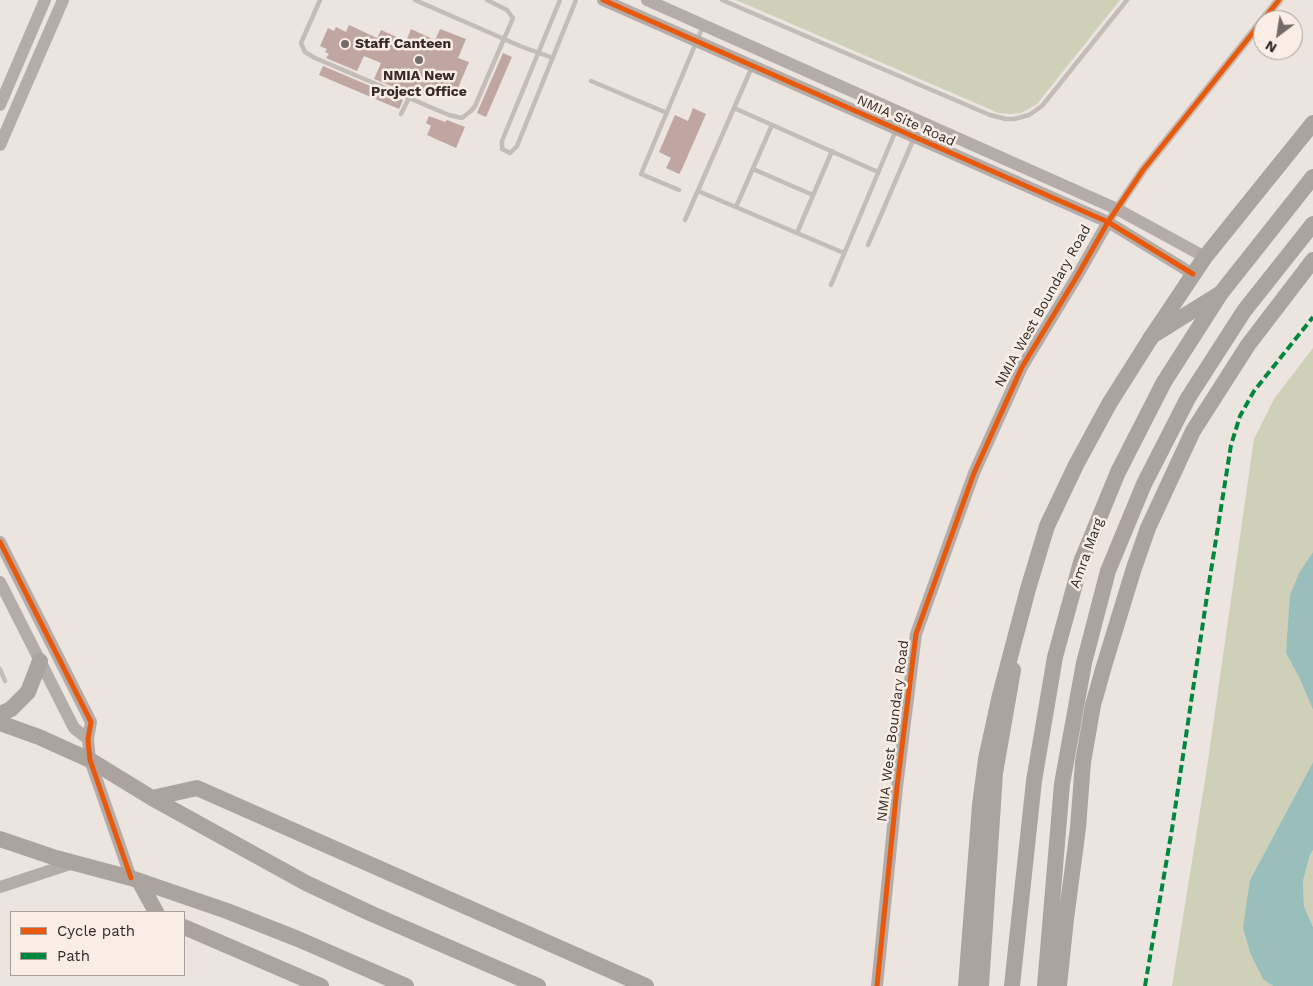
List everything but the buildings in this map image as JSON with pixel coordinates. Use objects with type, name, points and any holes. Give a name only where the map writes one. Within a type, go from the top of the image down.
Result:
[{"type":"highway","points":[[981,986],[995,773],[1016,650],[1050,513],[1154,332],[1193,274],[1313,123]]},
{"type":"highway","name":"Amra Marg","points":[[1012,986],[1034,780],[1056,657],[1081,562],[1118,472],[1164,382],[1221,293],[1313,177]]},
{"type":"highway","name":"Amra Marg","points":[[1044,986],[1062,784],[1084,663],[1108,571],[1144,484],[1188,398],[1244,311],[1313,224]]},
{"type":"highway","points":[[1059,986],[1078,828],[1083,762],[1104,666],[1134,568],[1148,528],[1193,431],[1248,345],[1313,260]]},
{"type":"highway","points":[[966,986],[980,805],[986,759],[1000,695],[1047,526],[1076,465],[1109,404],[1152,336],[1221,293]]},
{"type":"highway","points":[[0,714],[11,709],[28,692],[40,662]]},
{"type":"highway","points":[[0,723],[39,737],[90,760],[152,798],[306,883],[372,914],[538,986]]},
{"type":"highway","points":[[152,798],[197,788],[646,986]]},
{"type":"highway","points":[[0,839],[73,863],[135,880],[226,911],[298,939],[406,986]]},
{"type":"highway","points":[[135,880],[155,911]]},
{"type":"highway","points":[[185,927],[321,986]]},
{"type":"street","points":[[0,105],[46,0],[62,3],[4,126],[0,145]]},
{"type":"street","name":"NMIA Site Road","points":[[603,0],[1108,222],[1193,274]]},
{"type":"street","points":[[647,0],[1117,209],[1205,258]]},
{"type":"street","points":[[1108,222],[1148,164],[1279,0]]},
{"type":"street","name":"NMIA West Boundary Road","points":[[877,986],[896,787],[916,634],[974,473],[1022,367],[1108,222]]},
{"type":"street","points":[[0,542],[91,722],[88,739],[90,760],[135,880]]},
{"type":"street","points":[[0,582],[74,728],[88,739]]},
{"type":"street","points":[[0,887],[73,863]]},
{"type":"lane","points":[[320,0],[302,43],[302,48],[305,52],[409,98],[462,118],[472,111],[475,106],[512,21],[512,16],[504,8],[486,0]]},
{"type":"lane","points":[[415,0],[553,58]]},
{"type":"lane","points":[[560,0],[502,141],[502,149],[510,153],[517,146],[576,0]]},
{"type":"lane","points":[[722,0],[990,115],[1006,119],[1014,119],[1036,111],[1048,100],[1127,0]]},
{"type":"lane","points":[[679,190],[641,174],[703,25]]},
{"type":"lane","points":[[685,220],[752,66]]},
{"type":"lane","points":[[591,81],[667,113]]},
{"type":"lane","points":[[401,114],[409,98]]},
{"type":"lane","points":[[734,108],[878,172]]},
{"type":"lane","points":[[736,207],[772,125]]},
{"type":"lane","points":[[831,286],[896,129]]},
{"type":"lane","points":[[868,245],[914,137]]},
{"type":"lane","points":[[797,233],[832,152]]},
{"type":"lane","points":[[753,169],[813,195]]},
{"type":"lane","points":[[698,191],[844,253]]},
{"type":"lane","points":[[0,668],[5,681]]},
{"type":"green space","points":[[736,0],[1120,0],[1037,104],[1021,113],[1011,114],[998,113]]},
{"type":"green space","points":[[1313,348],[1313,552],[1300,571],[1286,652],[1313,710],[1313,762],[1250,880],[1263,978],[1273,986],[1172,986],[1208,761],[1254,439],[1274,399]]},
{"type":"green space","points":[[1313,850],[1313,927],[1304,906],[1303,881]]},
{"type":"water","points":[[1313,552],[1313,710],[1286,653],[1290,595],[1300,571]]},
{"type":"water","points":[[1313,762],[1313,850],[1303,881],[1304,906],[1313,927],[1313,986],[1273,986],[1263,979],[1251,955],[1243,928],[1250,880]]},
{"type":"marked path","points":[[1145,986],[1172,829],[1231,445],[1240,416],[1254,391],[1313,317]]},
{"type":"cycle path","points":[[603,0],[1108,222],[1193,274]]},
{"type":"cycle path","points":[[877,986],[897,787],[916,634],[974,473],[1022,367],[1108,222],[1143,170],[1279,0]]},
{"type":"cycle path","points":[[0,542],[91,722],[88,739],[90,760],[131,878]]},
{"type":"place","name":"Staff Canteen","points":[[345,44]]},
{"type":"place","name":"NMIA New Project Office","points":[[419,60]]}]
